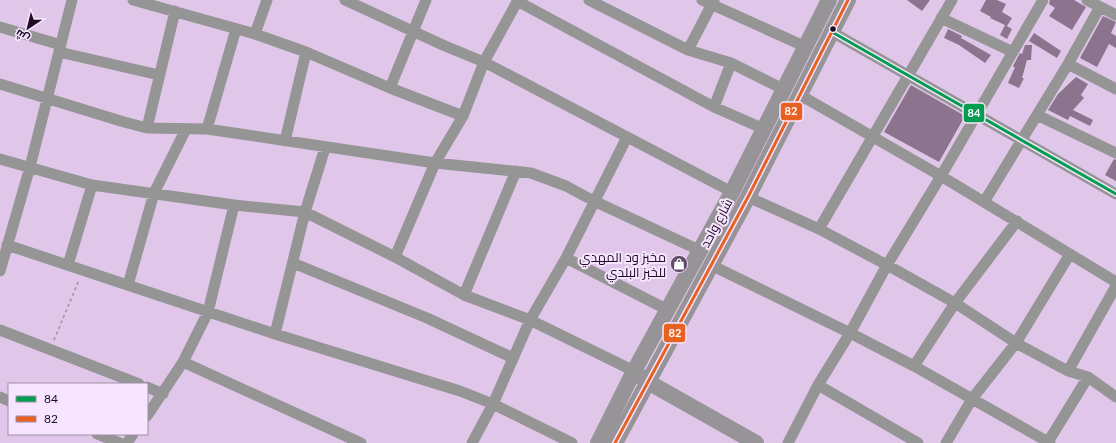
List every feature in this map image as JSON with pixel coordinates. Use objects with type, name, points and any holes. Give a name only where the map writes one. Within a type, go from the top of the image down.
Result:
[{"type":"street","points":[[0,271],[6,245],[30,167],[72,0]]},
{"type":"street","points":[[133,0],[155,4],[255,34],[306,52],[390,88],[463,116]]},
{"type":"street","points":[[255,34],[267,0]]},
{"type":"street","points":[[344,0],[484,62],[732,192]]},
{"type":"street","points":[[390,88],[426,0]]},
{"type":"street","points":[[589,0],[688,50],[731,63],[785,90]]},
{"type":"street","name":"شارع واحد","points":[[615,443],[748,197],[848,0]]},
{"type":"street","points":[[819,229],[952,0]]},
{"type":"street","points":[[788,443],[818,386],[887,265],[941,176],[1043,0]]},
{"type":"street","points":[[1087,0],[1116,15]]},
{"type":"street","points":[[395,256],[435,163],[463,116],[484,62],[518,1],[714,107],[764,129]]},
{"type":"street","points":[[688,50],[709,2],[806,47]]},
{"type":"street","name":"شارع واحد","points":[[598,443],[634,371],[732,192],[785,90],[806,47],[824,2]]},
{"type":"street","points":[[984,202],[1068,64],[1100,7]]},
{"type":"street","points":[[147,128],[175,11]]},
{"type":"street","points":[[941,18],[1012,52]]},
{"type":"street","points":[[0,27],[60,48],[159,75]]},
{"type":"street","points":[[207,129],[236,29]]},
{"type":"street","points":[[832,32],[1116,194]]},
{"type":"street","points":[[285,141],[306,52]]},
{"type":"street","points":[[714,107],[731,63]]},
{"type":"street","points":[[1068,64],[1116,89]]},
{"type":"street","points":[[0,84],[147,128],[207,129],[325,148],[435,163],[516,171],[546,178],[566,186],[594,202],[700,251]]},
{"type":"street","points":[[800,95],[941,176],[1116,282]]},
{"type":"street","points":[[1037,115],[1116,153]]},
{"type":"street","points":[[128,285],[154,193],[186,129]]},
{"type":"street","points":[[472,443],[493,404],[530,320],[566,258],[627,136]]},
{"type":"street","points":[[275,334],[305,212],[325,148]]},
{"type":"street","points":[[0,159],[92,185],[305,212],[395,256],[464,295],[530,320],[634,371],[648,382],[756,443]]},
{"type":"street","points":[[464,295],[516,171]]},
{"type":"street","points":[[68,265],[92,185]]},
{"type":"street","points":[[748,197],[819,229],[887,265],[955,303],[1016,343],[1068,371],[1088,377],[1116,397]]},
{"type":"street","points":[[148,415],[183,362],[208,312],[234,204]]},
{"type":"street","points":[[914,366],[955,303],[1017,221]]},
{"type":"street","points":[[6,245],[275,334],[460,391],[493,404],[572,443]]},
{"type":"street","points":[[946,443],[972,399],[1016,343],[1070,254]]},
{"type":"street","points":[[566,258],[668,310]]},
{"type":"street","points":[[293,263],[427,318],[513,358]]},
{"type":"street","points":[[711,265],[850,332],[914,366],[1049,442],[1088,377]]},
{"type":"street","points":[[1068,371],[1116,286]]},
{"type":"street","points":[[0,330],[136,383]]},
{"type":"street","points":[[183,362],[347,440],[361,443]]},
{"type":"street","points":[[818,386],[918,443]]},
{"type":"street","points":[[148,387],[163,394]]},
{"type":"street","points":[[100,435],[120,443]]},
{"type":"path","points":[[51,349],[84,271]]},
{"type":"building","points":[[907,0],[930,0],[922,11]]},
{"type":"building","points":[[986,0],[997,0],[1006,4],[1002,12],[1012,18],[1007,26],[990,18],[991,17],[980,11]]},
{"type":"building","points":[[1050,0],[1074,0],[1086,7],[1072,30],[1049,16],[1055,8],[1049,4]]},
{"type":"building","points":[[1103,16],[1116,22],[1111,33],[1116,36],[1116,48],[1109,44],[1097,67],[1080,58]]},
{"type":"building","points":[[1005,25],[1012,29],[1007,39],[1000,35]]},
{"type":"building","points":[[948,29],[962,36],[961,38],[991,55],[985,63],[959,45],[944,38]]},
{"type":"building","points":[[1034,33],[1061,51],[1057,58],[1029,41]]},
{"type":"building","points":[[1025,45],[1032,45],[1031,60],[1027,60],[1022,78],[1024,78],[1019,88],[1008,83],[1015,67],[1013,67],[1014,64],[1020,53],[1022,54]]},
{"type":"building","points":[[1076,77],[1088,84],[1081,95],[1084,98],[1073,110],[1093,120],[1090,126],[1070,116],[1068,120],[1048,110],[1058,94]]},
{"type":"building","points":[[911,85],[965,116],[939,162],[884,132]]},
{"type":"building","points":[[1114,159],[1116,160],[1116,181],[1105,175]]},
{"type":"transit line","name":"82","points":[[615,443],[748,197],[848,0]]},
{"type":"transit line","name":"84","points":[[832,32],[1116,194]]},
{"type":"place","name":"مخبز ود المهدي للخبز البلدي","points":[[679,264]]}]
